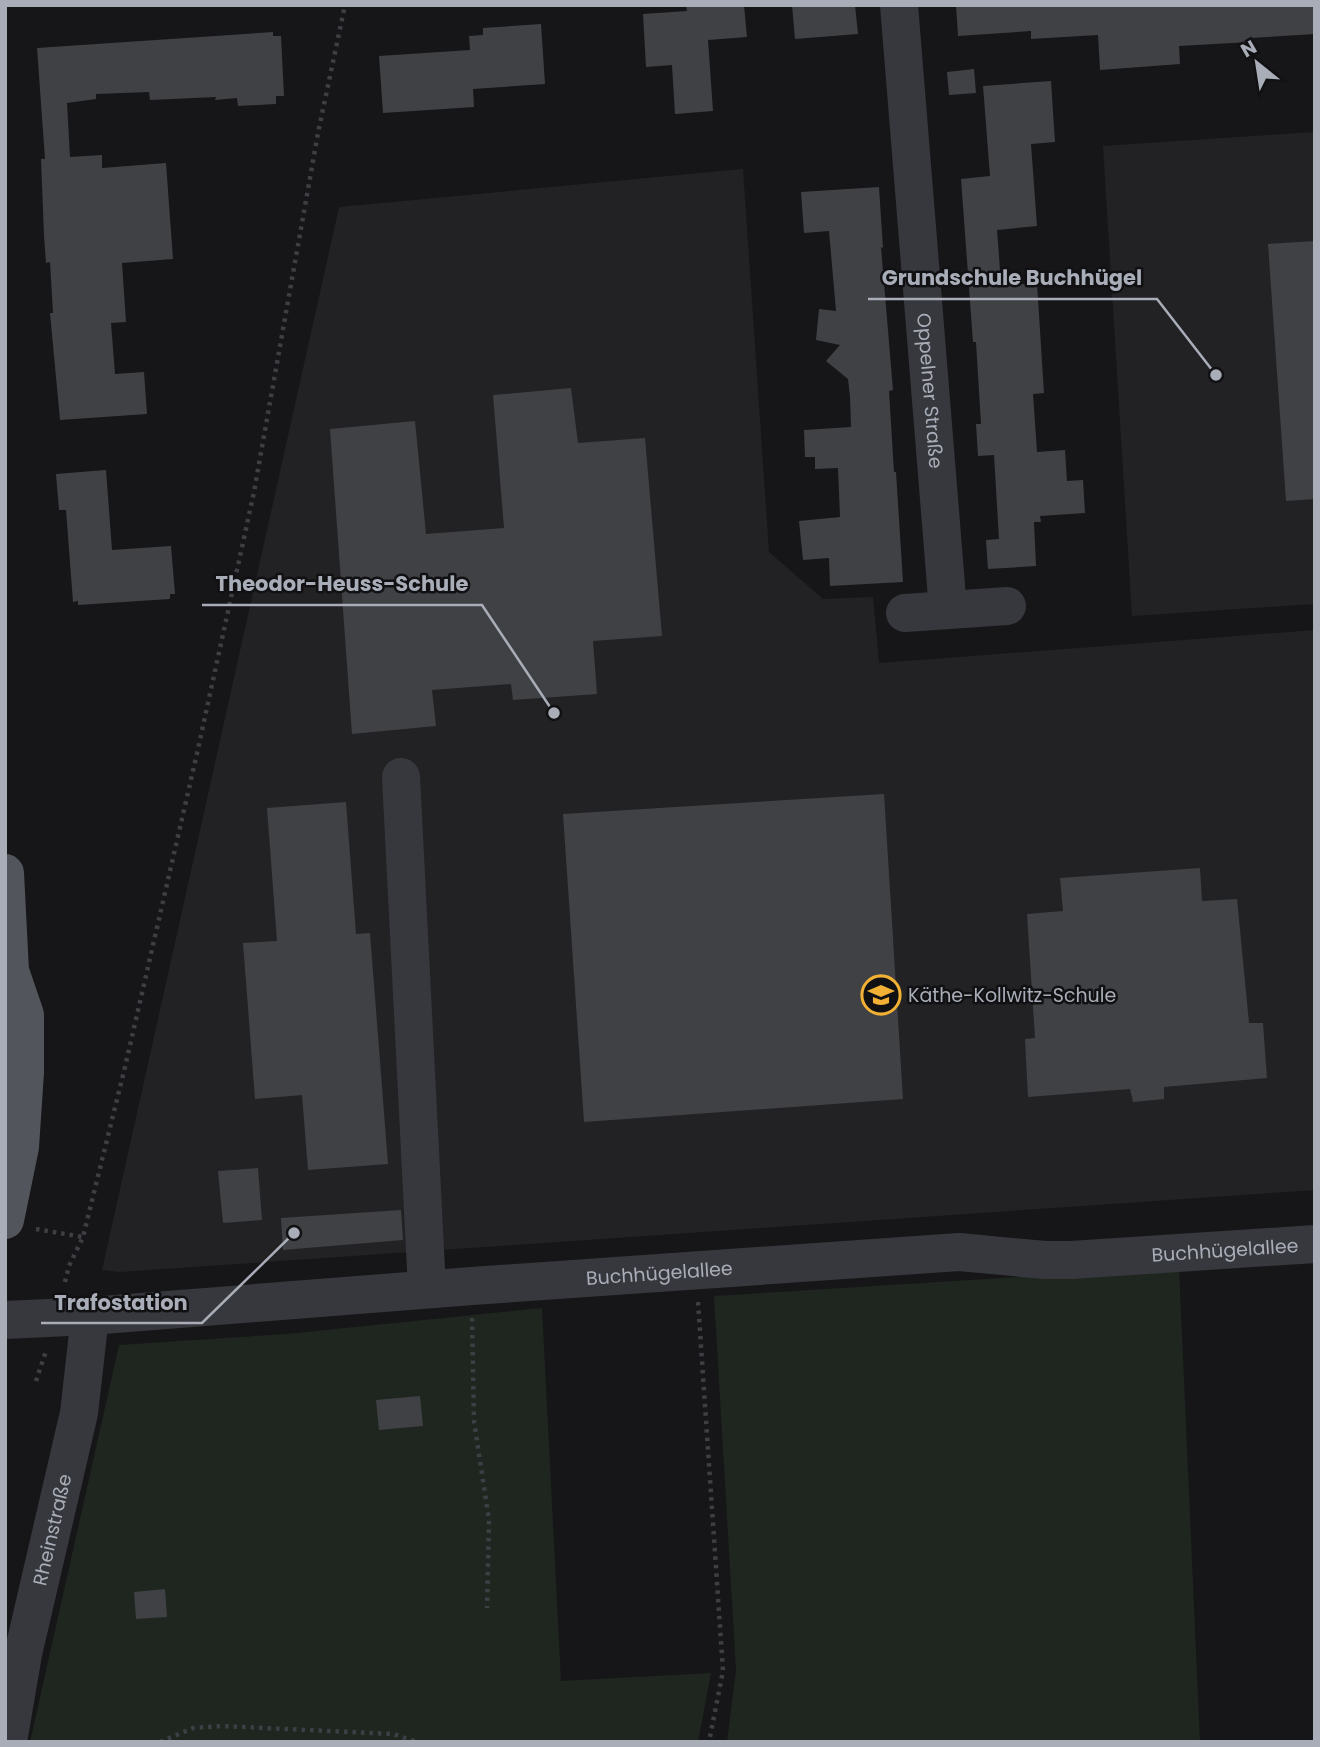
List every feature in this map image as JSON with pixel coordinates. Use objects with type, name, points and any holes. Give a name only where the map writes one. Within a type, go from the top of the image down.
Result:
[{"type":"main road","points":[[5,873],[8,977],[25,1015],[25,1072],[15,1223]]},
{"type":"street","name":"Oppelner Straße","points":[[900,5],[947,610]]},
{"type":"street","points":[[905,613],[1007,606]]},
{"type":"street","points":[[401,777],[427,1289]]},
{"type":"street","name":"Buchhügelallee","points":[[5,1320],[959,1252],[1071,1260],[1315,1244]]},
{"type":"street","name":"Rheinstraße","points":[[8,1742],[23,1654],[79,1413],[90,1316]]},
{"type":"path","points":[[69,1266],[83,1237],[131,1041],[254,492],[318,133],[345,5]]},
{"type":"path","points":[[15,1223],[83,1237]]},
{"type":"path","points":[[696,1270],[723,1671],[709,1742]]},
{"type":"path","points":[[472,1286],[474,1421],[489,1520],[487,1608]]},
{"type":"path","points":[[36,1381],[46,1354]]},
{"type":"path","points":[[160,1742],[193,1728],[222,1726],[393,1734],[417,1742]]},
{"type":"shaded area","points":[[1315,132],[1315,604],[1132,616],[1103,146]]},
{"type":"shaded area","points":[[743,169],[769,552],[823,599],[873,597],[879,663],[1315,630],[1315,1190],[120,1272],[102,1270],[339,207]]},
{"type":"shaded area","points":[[1179,1267],[1200,1742],[727,1742],[736,1670],[714,1296]]},
{"type":"shaded area","points":[[542,1308],[561,1681],[711,1673],[698,1742],[30,1742],[119,1345],[286,1334]]},
{"type":"building","points":[[686,5],[744,5],[747,37],[708,40],[713,111],[675,114],[672,65],[646,67],[643,14],[687,11]]},
{"type":"building","points":[[792,5],[855,5],[858,34],[795,39]]},
{"type":"building","points":[[956,5],[1315,5],[1315,34],[1250,38],[1250,42],[1179,46],[1180,64],[1100,70],[1098,35],[1031,39],[1031,31],[958,36]]},
{"type":"building","points":[[541,24],[545,84],[473,89],[474,107],[383,113],[379,56],[470,50],[469,36],[483,35],[483,28]]},
{"type":"building","points":[[273,32],[273,36],[281,36],[284,96],[276,96],[276,104],[238,106],[237,98],[215,100],[216,97],[150,100],[149,92],[96,94],[96,99],[67,103],[70,157],[102,155],[102,168],[166,163],[173,259],[122,263],[126,322],[111,323],[115,374],[144,372],[147,414],[60,420],[50,313],[53,313],[50,262],[46,263],[44,236],[41,159],[45,159],[37,48]]},
{"type":"building","points":[[974,69],[976,93],[949,95],[947,72]]},
{"type":"building","points":[[1051,81],[1055,142],[1031,144],[1037,226],[997,230],[1001,286],[1037,283],[1044,393],[1033,394],[1037,452],[1065,450],[1067,481],[1083,480],[1085,513],[1040,516],[1041,522],[1034,522],[1036,566],[988,569],[986,540],[999,539],[994,455],[978,456],[976,424],[981,424],[976,342],[973,342],[961,179],[990,176],[983,86]]},
{"type":"building","points":[[879,187],[883,248],[881,247],[893,390],[889,391],[903,582],[830,586],[829,558],[803,560],[799,521],[840,517],[838,468],[815,469],[815,457],[805,457],[804,430],[851,427],[850,397],[848,379],[826,361],[840,345],[816,340],[819,309],[836,311],[829,231],[804,233],[801,192]]},
{"type":"building","points":[[1315,241],[1315,499],[1286,501],[1268,244]]},
{"type":"building","points":[[571,388],[578,443],[645,438],[662,636],[593,641],[597,694],[513,700],[511,684],[432,690],[436,726],[352,734],[330,429],[415,421],[426,534],[504,528],[493,395]]},
{"type":"building","points":[[106,470],[112,550],[171,546],[175,594],[170,594],[170,599],[78,605],[78,601],[73,602],[66,510],[59,510],[56,474]]},
{"type":"building","name":"Käthe-Kollwitz-Schule","points":[[884,794],[903,1099],[584,1122],[563,814]]},
{"type":"building","points":[[346,802],[356,934],[370,933],[388,1164],[308,1170],[302,1095],[255,1099],[243,943],[277,941],[267,808]]},
{"type":"building","points":[[1200,868],[1202,901],[1237,899],[1249,1023],[1263,1023],[1267,1078],[1164,1087],[1164,1099],[1133,1102],[1130,1089],[1028,1097],[1025,1039],[1035,1038],[1027,914],[1063,911],[1060,878]]},
{"type":"building","points":[[258,1168],[262,1220],[223,1223],[218,1171]]},
{"type":"building","points":[[401,1210],[403,1240],[283,1250],[281,1218]]},
{"type":"building","points":[[420,1396],[423,1426],[379,1430],[376,1400]]},
{"type":"building","points":[[165,1589],[167,1617],[136,1619],[134,1592]]},
{"type":"place","name":"Grundschule Buchhügel","points":[[1216,375]]},
{"type":"place","name":"Theodor-Heuss-Schule","points":[[554,713]]},
{"type":"place","name":"Käthe-Kollwitz-Schule","points":[[881,995]]},
{"type":"place","name":"Trafostation","points":[[294,1233]]}]
